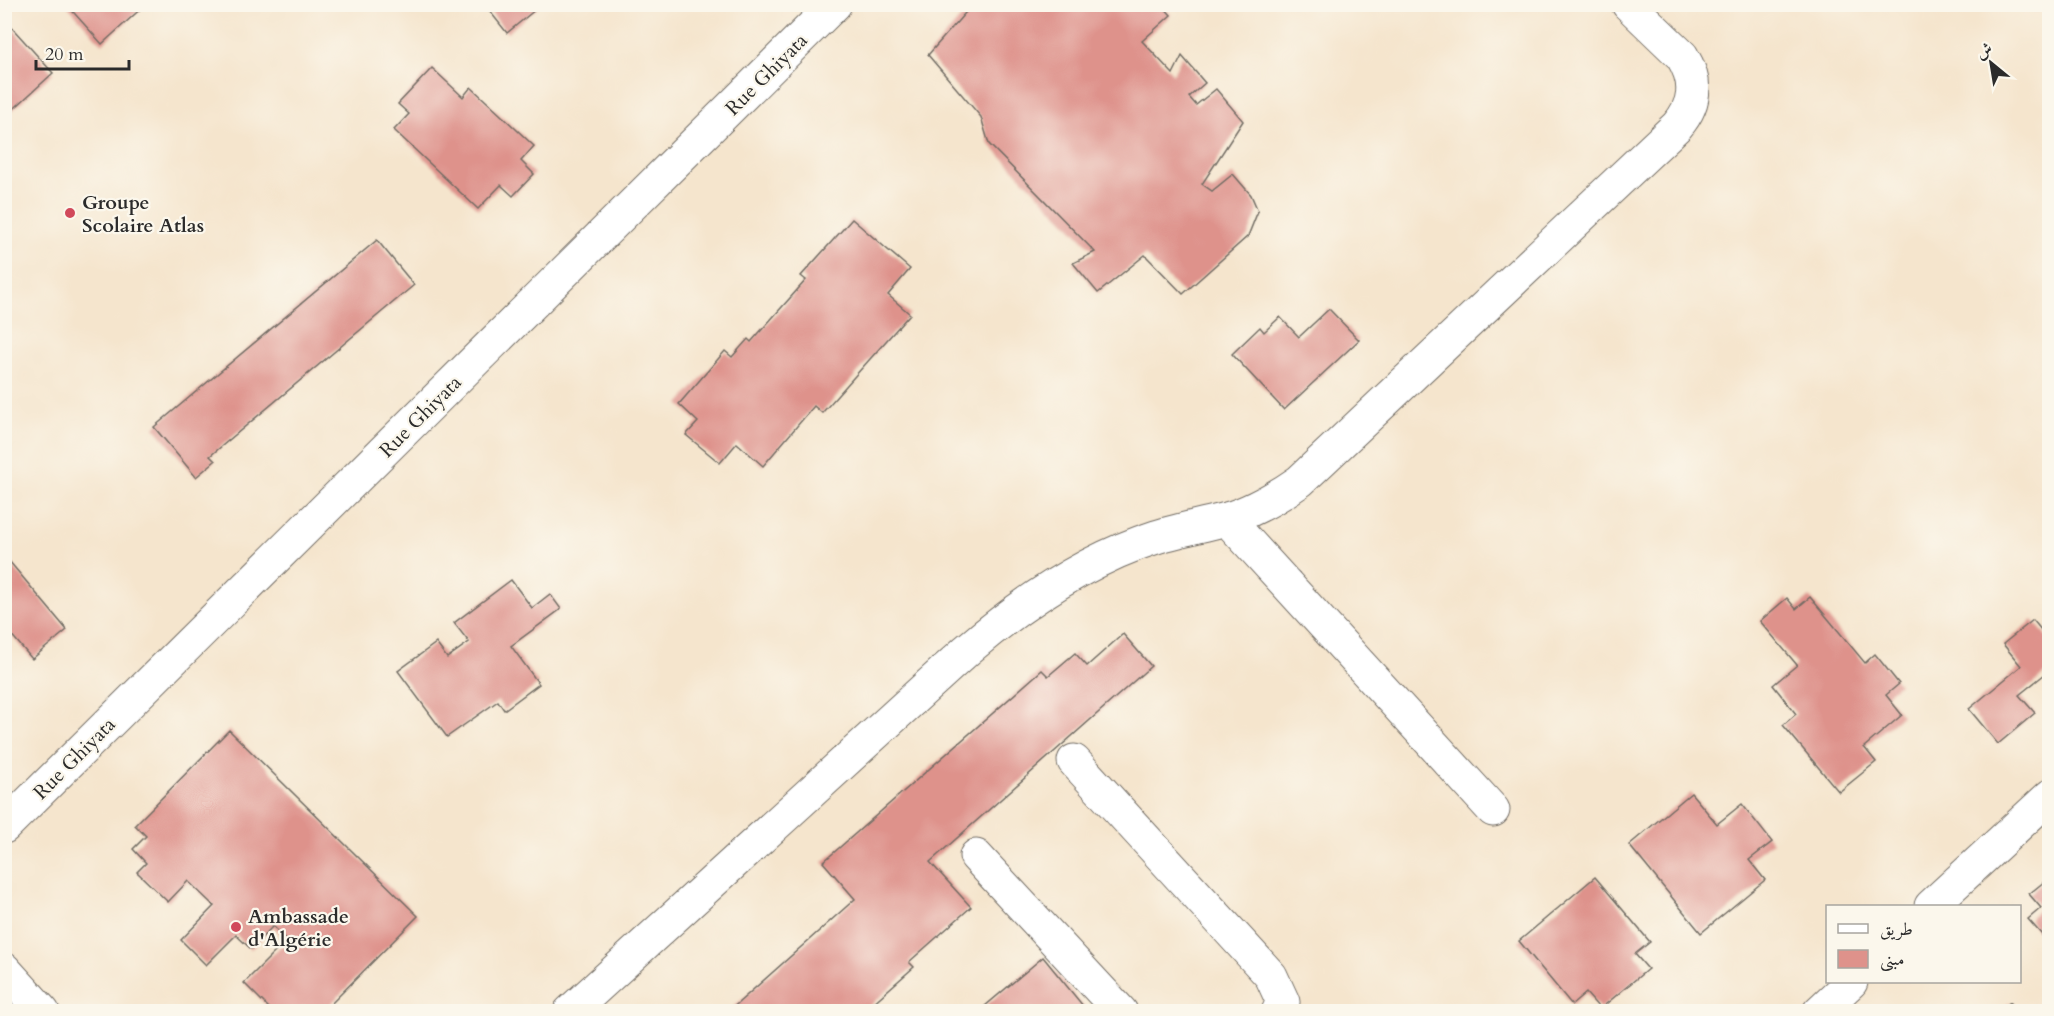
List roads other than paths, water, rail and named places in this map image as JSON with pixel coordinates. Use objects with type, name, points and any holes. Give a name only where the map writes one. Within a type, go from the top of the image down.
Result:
[{"type":"street","name":"Rue Ghiyata","points":[[4,827],[835,4]]},
{"type":"street","points":[[570,1011],[999,622],[1032,598],[1068,576],[1111,555],[1155,537],[1227,519],[1276,497],[1300,481],[1677,126],[1686,116],[1691,103],[1693,90],[1688,67],[1682,56],[1628,4]]},
{"type":"street","points":[[1227,519],[1493,810]]},
{"type":"street","points":[[1074,761],[1270,976],[1283,1002],[1278,1011]]},
{"type":"street","points":[[1932,905],[2049,796]]},
{"type":"street","points":[[976,856],[1121,1011]]},
{"type":"street","points":[[4,969],[43,1011]]},
{"type":"street","points":[[1819,1011],[1849,983]]},
{"type":"place","name":"Groupe Scolaire Atlas","points":[[70,213]]},
{"type":"place","name":"Ambassade d'Algérie","points":[[236,927]]}]
